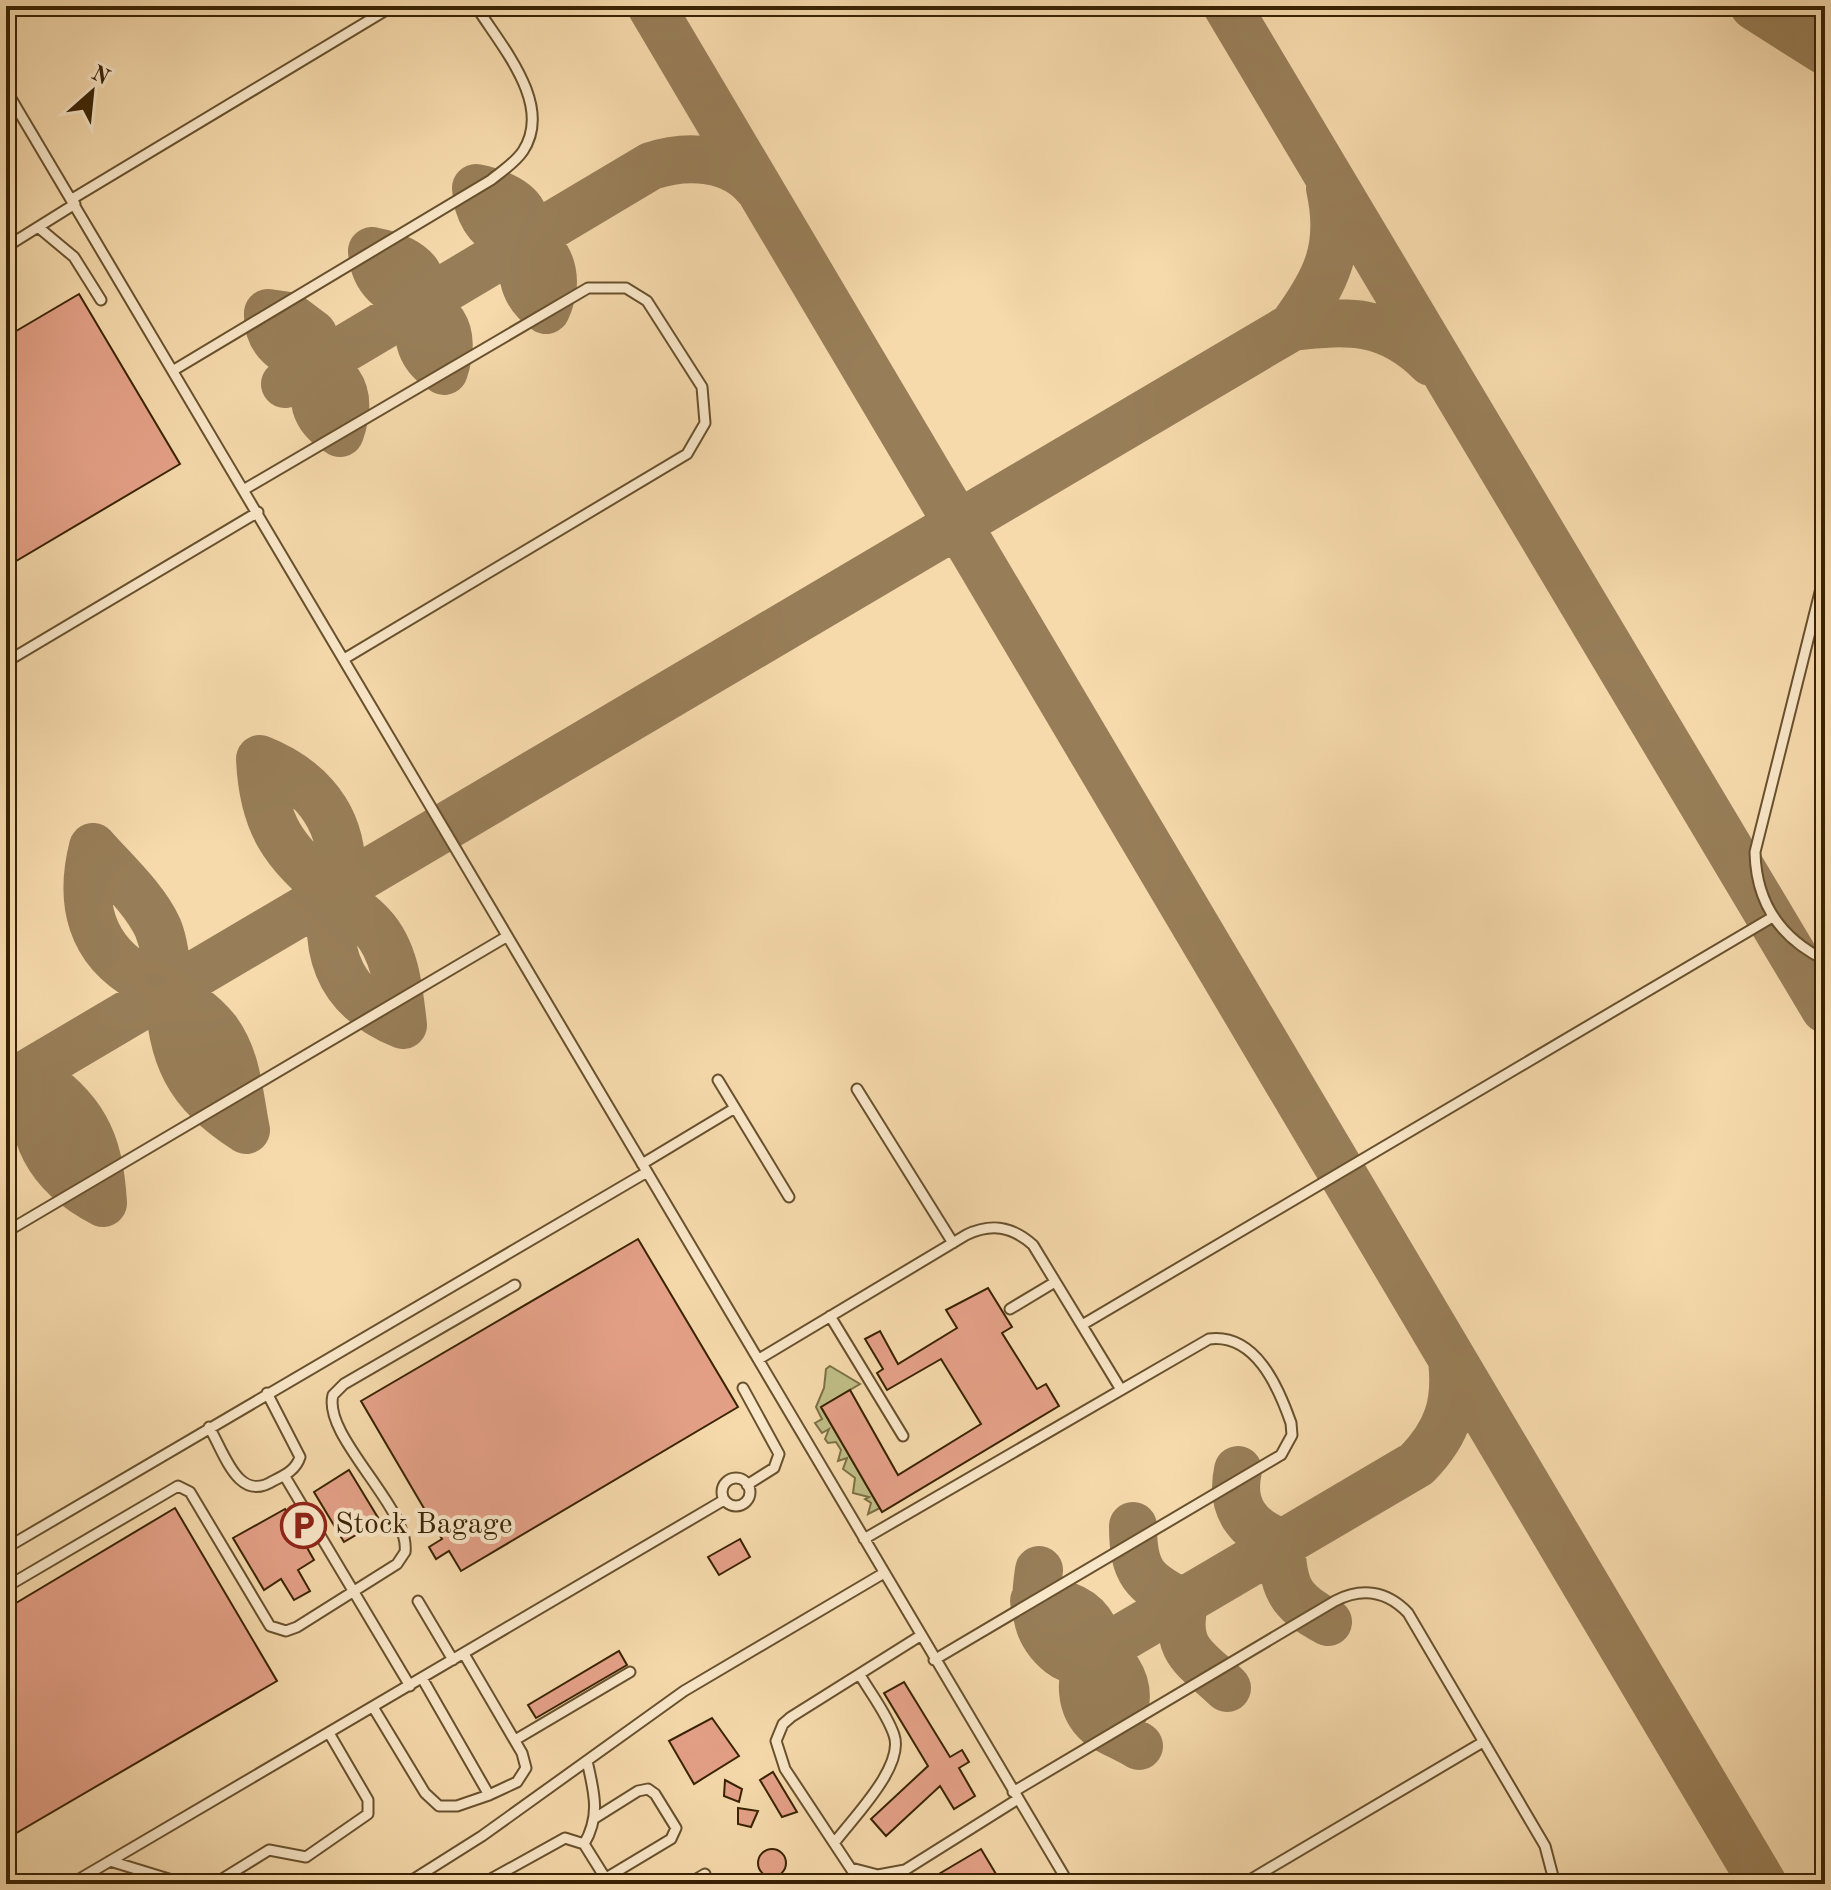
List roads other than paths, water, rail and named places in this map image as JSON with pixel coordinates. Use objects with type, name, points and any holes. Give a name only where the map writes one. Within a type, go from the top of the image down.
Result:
[{"type":"lane","points":[[6,247],[73,201],[393,6]]},
{"type":"lane","points":[[174,370],[491,180],[522,153],[533,127],[531,100],[476,6]]},
{"type":"lane","points":[[6,90],[1069,1884]]},
{"type":"lane","points":[[38,227],[74,257],[101,300]]},
{"type":"lane","points":[[245,489],[588,288],[600,285],[626,288],[647,301],[702,387],[705,423],[687,454],[344,659]]},
{"type":"lane","points":[[6,662],[258,512]]},
{"type":"lane","points":[[1825,572],[1757,837],[1758,882],[1771,918],[1799,944],[1825,960]]},
{"type":"lane","points":[[1082,1325],[1771,918]]},
{"type":"lane","points":[[6,1232],[506,937]]},
{"type":"lane","points":[[718,1080],[789,1197]]},
{"type":"lane","points":[[857,1089],[953,1243]]},
{"type":"lane","points":[[6,1548],[645,1168],[735,1108]]},
{"type":"lane","points":[[759,1359],[953,1243],[989,1227],[1013,1231],[1033,1245],[1120,1388]]},
{"type":"lane","points":[[1010,1309],[1055,1282]]},
{"type":"lane","points":[[6,1587],[178,1486],[190,1492],[267,1622],[275,1629],[292,1629],[397,1564],[406,1544],[402,1530],[335,1418],[333,1395],[344,1384],[515,1285]]},
{"type":"lane","points":[[830,1316],[903,1436]]},
{"type":"lane","points":[[864,1539],[1209,1339],[1237,1340],[1258,1359],[1287,1412],[1292,1435],[1281,1455],[934,1660]]},
{"type":"lane","points":[[743,1388],[779,1454],[774,1468],[747,1485]]},
{"type":"lane","points":[[209,1427],[244,1485],[260,1489],[284,1475],[296,1466],[300,1452],[267,1393]]},
{"type":"lane","points":[[284,1475],[410,1686]]},
{"type":"lane","points":[[741,1479],[747,1485],[750,1493],[745,1503],[734,1506],[724,1500],[722,1488],[730,1480],[741,1479]]},
{"type":"lane","points":[[71,1884],[724,1500]]},
{"type":"lane","points":[[406,1884],[482,1836],[717,1670],[884,1573]]},
{"type":"lane","points":[[851,1868],[878,1875],[905,1870],[1015,1796],[1335,1601],[1361,1592],[1387,1597],[1408,1613],[1545,1846],[1551,1858],[1555,1884]]},
{"type":"lane","points":[[418,1601],[453,1660]]},
{"type":"lane","points":[[861,1884],[780,1760],[776,1741],[778,1732],[791,1717],[920,1636]]},
{"type":"lane","points":[[373,1707],[431,1800],[448,1807],[489,1795],[523,1776],[525,1760],[464,1654]]},
{"type":"lane","points":[[515,1740],[630,1672]]},
{"type":"lane","points":[[835,1842],[889,1771],[896,1754],[894,1735],[860,1675]]},
{"type":"lane","points":[[422,1678],[489,1795]]},
{"type":"lane","points":[[214,1884],[269,1850],[306,1857],[368,1814],[368,1800],[329,1733]]},
{"type":"lane","points":[[1243,1884],[1483,1742]]},
{"type":"lane","points":[[584,1844],[595,1818],[587,1761]]},
{"type":"lane","points":[[482,1884],[559,1840],[571,1838],[584,1844],[608,1881],[671,1839],[676,1828],[655,1794],[648,1789],[638,1791],[595,1818]]},
{"type":"lane","points":[[110,1861],[185,1884]]},
{"type":"lane","points":[[688,1884],[705,1874]]},
{"type":"place","name":"Stock Bagage","points":[[304,1525]]}]
